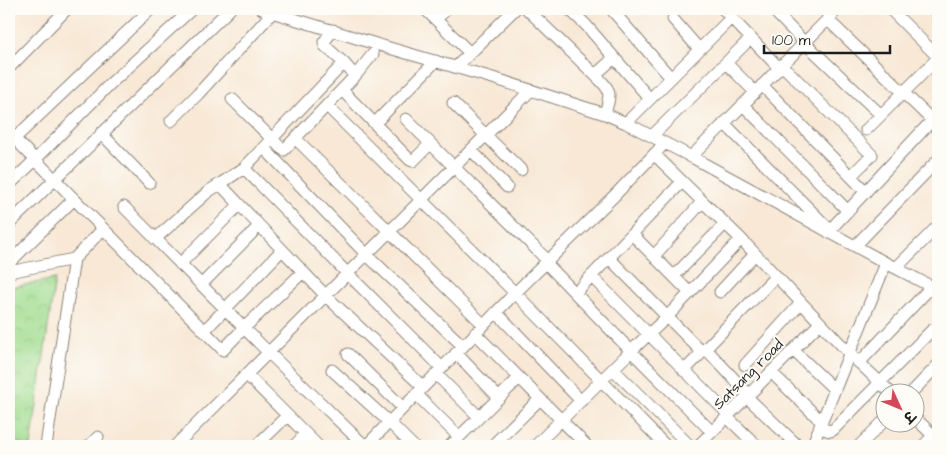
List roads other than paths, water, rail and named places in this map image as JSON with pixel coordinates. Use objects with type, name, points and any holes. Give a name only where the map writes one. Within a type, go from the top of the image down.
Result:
[{"type":"street","points":[[9,68],[67,9]]},
{"type":"street","points":[[151,9],[12,136],[222,350],[303,272]]},
{"type":"street","points":[[9,185],[110,84],[192,9]]},
{"type":"street","points":[[9,224],[230,9]]},
{"type":"street","points":[[425,9],[470,53]]},
{"type":"street","points":[[436,19],[447,9]]},
{"type":"street","points":[[456,67],[515,9]]},
{"type":"street","points":[[527,9],[608,88],[609,98],[605,114]]},
{"type":"street","points":[[569,9],[586,25],[650,99]]},
{"type":"street","points":[[723,9],[780,67],[872,155],[851,176]]},
{"type":"street","points":[[772,9],[804,42],[882,114]]},
{"type":"street","points":[[691,157],[838,9]]},
{"type":"street","points":[[866,130],[938,57],[890,9]]},
{"type":"street","points":[[933,9],[938,14]]},
{"type":"street","points":[[171,121],[198,94],[268,10],[605,114],[652,136],[886,263],[936,288],[859,363]]},
{"type":"street","points":[[614,10],[671,78]]},
{"type":"street","points":[[626,123],[732,18]]},
{"type":"street","points":[[673,19],[699,49]]},
{"type":"street","points":[[827,19],[903,93],[936,120],[829,231]]},
{"type":"street","points":[[333,30],[324,42],[324,46],[344,63],[355,76]]},
{"type":"street","points":[[652,136],[751,38]]},
{"type":"street","points":[[268,143],[284,150],[355,76],[373,54]]},
{"type":"street","points":[[596,75],[614,58]]},
{"type":"street","points":[[374,123],[436,61]]},
{"type":"street","points":[[156,239],[209,191],[244,168],[344,63]]},
{"type":"street","points":[[726,63],[759,89],[866,192]]},
{"type":"street","points":[[342,90],[412,162],[430,144]]},
{"type":"street","points":[[176,446],[530,91]]},
{"type":"street","points":[[232,100],[367,255],[460,349],[499,398]]},
{"type":"street","points":[[453,103],[521,170]]},
{"type":"street","points":[[743,104],[848,211]]},
{"type":"street","points":[[327,106],[666,446]]},
{"type":"street","points":[[406,119],[712,432]]},
{"type":"street","points":[[724,123],[829,231]]},
{"type":"street","points":[[101,133],[150,183]]},
{"type":"street","points":[[296,139],[390,232],[480,329],[519,378],[584,445]]},
{"type":"street","points":[[124,208],[365,446],[665,143]]},
{"type":"street","points":[[471,150],[507,187]]},
{"type":"street","points":[[654,154],[741,239],[849,354],[879,382]]},
{"type":"street","points":[[855,246],[938,160]]},
{"type":"street","points":[[244,168],[348,274],[439,371],[479,417]]},
{"type":"street","points":[[575,293],[682,182]]},
{"type":"street","points":[[220,184],[326,296],[420,391],[459,437]]},
{"type":"street","points":[[9,263],[74,199]]},
{"type":"street","points":[[654,256],[702,202]]},
{"type":"street","points":[[180,264],[239,205]]},
{"type":"street","points":[[674,276],[725,224]]},
{"type":"street","points":[[201,285],[259,226]]},
{"type":"street","points":[[896,268],[938,226]]},
{"type":"street","points":[[9,272],[74,259],[103,229]]},
{"type":"street","points":[[632,234],[690,293]]},
{"type":"street","points":[[535,446],[667,317],[741,239]]},
{"type":"street","points":[[204,331],[282,250]]},
{"type":"street","points":[[720,292],[755,254]]},
{"type":"street","points":[[609,258],[798,446]]},
{"type":"street","points":[[46,446],[74,259]]},
{"type":"street","points":[[812,446],[886,263]]},
{"type":"street","points":[[591,276],[757,446]]},
{"type":"street","points":[[684,370],[776,276]]},
{"type":"street","points":[[745,365],[801,303]]},
{"type":"street","points":[[496,312],[581,401]]},
{"type":"street","name":"Satsang road","points":[[698,446],[820,323]]},
{"type":"street","points":[[881,382],[932,330]]},
{"type":"street","points":[[794,350],[835,390]]},
{"type":"street","points":[[348,354],[403,408]]},
{"type":"street","points":[[922,382],[938,365]]},
{"type":"street","points":[[613,369],[690,446]]},
{"type":"street","points":[[332,370],[413,446]]},
{"type":"street","points":[[771,372],[821,425],[830,431],[874,389]]},
{"type":"street","points":[[247,375],[318,446]]},
{"type":"street","points":[[450,446],[519,378]]},
{"type":"street","points":[[492,446],[540,399]]},
{"type":"street","points":[[256,446],[287,416]]},
{"type":"street","points":[[924,425],[937,436],[924,446]]},
{"type":"street","points":[[860,446],[874,431]]},
{"type":"street","points":[[294,446],[306,434]]},
{"type":"street","points":[[89,446],[98,438]]}]
